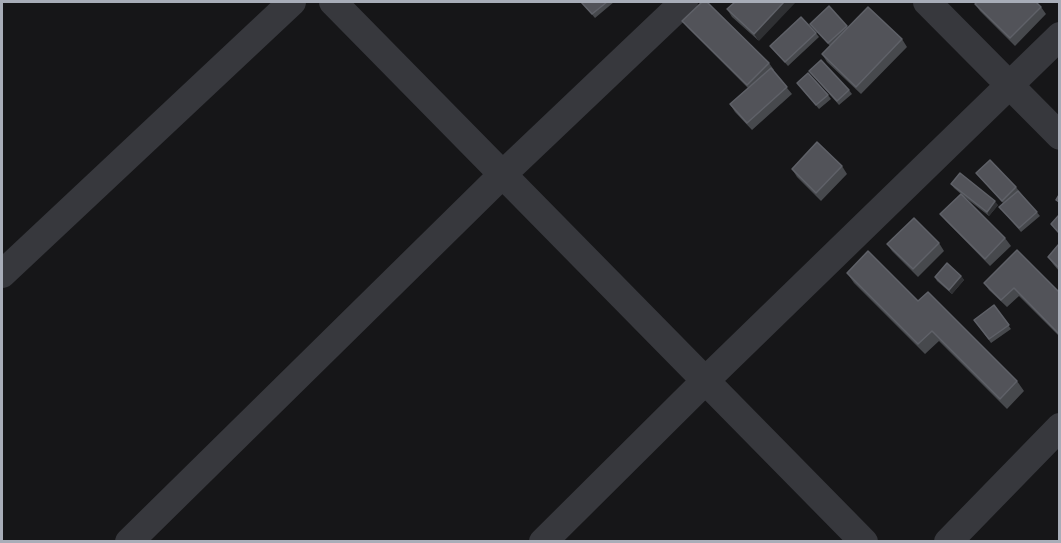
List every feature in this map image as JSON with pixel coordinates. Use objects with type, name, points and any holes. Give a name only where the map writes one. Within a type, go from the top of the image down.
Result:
[{"type":"street","points":[[2,274],[292,2]]},
{"type":"street","points":[[333,2],[864,542]]},
{"type":"street","points":[[129,542],[502,174],[684,2]]},
{"type":"street","points":[[927,2],[1059,136]]},
{"type":"street","points":[[543,542],[1059,36]]},
{"type":"street","points":[[948,542],[1059,427]]},
{"type":"building","points":[[581,2],[607,2],[592,14]]},
{"type":"building","points":[[702,2],[707,2],[769,63],[747,85],[682,21]]},
{"type":"building","points":[[735,2],[784,2],[754,34],[727,9]]},
{"type":"building","points":[[977,2],[1036,2],[1041,7],[1010,38],[975,4]]},
{"type":"building","points":[[829,6],[847,26],[828,43],[810,24]]},
{"type":"building","points":[[868,7],[902,39],[856,87],[822,54]]},
{"type":"building","points":[[801,17],[816,33],[785,62],[770,46]]},
{"type":"building","points":[[821,60],[849,90],[837,101],[809,71]]},
{"type":"building","points":[[771,68],[787,87],[747,123],[730,104]]},
{"type":"building","points":[[808,73],[828,95],[816,105],[797,83]]},
{"type":"building","points":[[817,142],[842,166],[816,193],[792,169]]},
{"type":"building","points":[[990,160],[1016,187],[1002,201],[976,173]]},
{"type":"building","points":[[960,173],[995,201],[987,212],[951,184]]},
{"type":"building","points":[[1018,191],[1037,212],[1019,228],[999,207]]},
{"type":"building","points":[[961,194],[1005,238],[985,259],[940,214]]},
{"type":"building","points":[[1059,215],[1059,233],[1051,224]]},
{"type":"building","points":[[914,218],[939,243],[913,269],[887,244]]},
{"type":"building","points":[[1059,244],[1059,268],[1048,257]]},
{"type":"building","points":[[1017,250],[1059,292],[1059,334],[1014,288],[1001,300],[984,283]]},
{"type":"building","points":[[868,251],[918,301],[928,292],[1017,381],[1000,399],[932,331],[918,344],[847,273]]},
{"type":"building","points":[[947,263],[961,276],[949,290],[935,277]]},
{"type":"building","points":[[994,305],[1009,325],[989,339],[974,320]]}]
